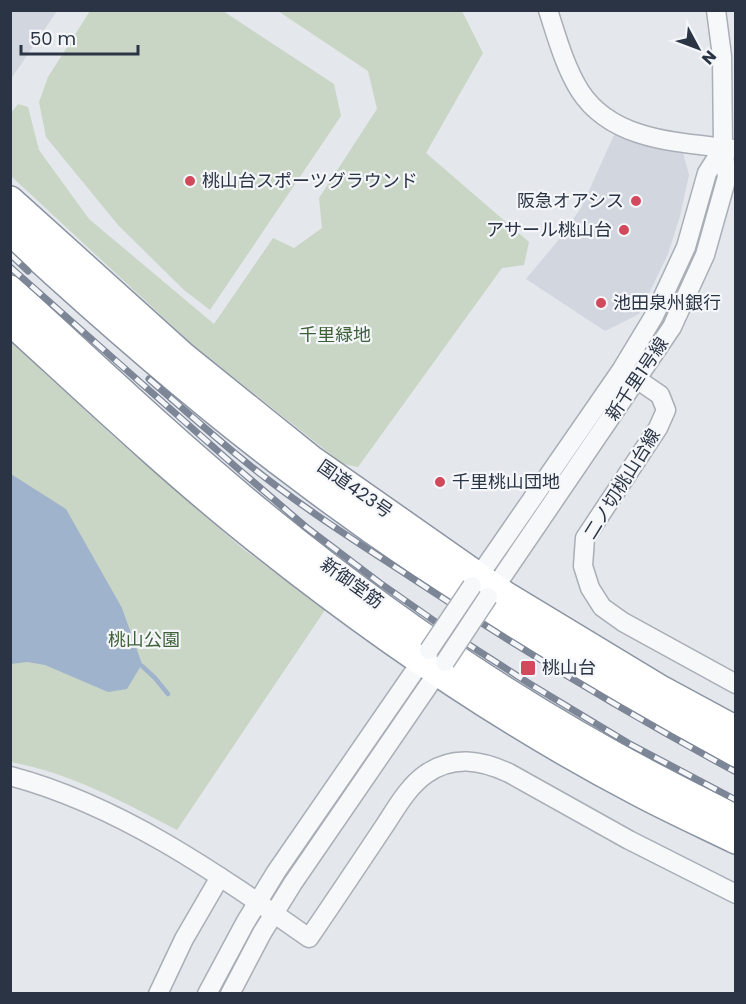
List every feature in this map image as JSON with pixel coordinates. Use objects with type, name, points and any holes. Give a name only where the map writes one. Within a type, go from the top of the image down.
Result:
[{"type":"highway","name":"国道423号","points":[[10,200],[225,391],[311,459],[483,587],[735,730]]},
{"type":"highway","points":[[10,232],[194,393],[293,473],[432,571],[543,644],[651,708],[735,753]]},
{"type":"highway","name":"新御堂筋","points":[[10,289],[212,472],[288,535],[376,602],[475,670],[548,716],[668,784],[735,818]]},
{"type":"highway","points":[[10,321],[147,447],[238,524],[325,592],[433,661],[509,718],[608,776],[735,840]]},
{"type":"street","points":[[548,10],[566,63],[579,90],[594,108],[619,126],[641,135],[729,149]]},
{"type":"street","name":"新千里1号線","points":[[483,587],[638,379],[672,327],[705,255],[727,177],[729,149],[716,10]]},
{"type":"street","name":"新千里1号線","points":[[483,587],[654,316],[687,247],[707,173],[729,149]]},
{"type":"street","name":"二ノ切桃山台線","points":[[622,369],[660,395],[666,410],[658,428],[585,538],[583,566],[590,588],[602,607],[623,622],[735,684]]},
{"type":"street","points":[[230,993],[274,913],[433,661],[483,587]]},
{"type":"street","points":[[207,993],[257,901],[433,661]]},
{"type":"street","points":[[10,776],[90,803],[133,825],[220,877],[309,938],[418,780],[439,767],[457,761],[473,760],[492,764],[629,840],[735,894]]},
{"type":"street","points":[[158,993],[184,939],[220,877]]},
{"type":"shaded area","points":[[10,11],[57,11],[11,79]]},
{"type":"shaded area","points":[[615,133],[645,144],[682,149],[689,175],[680,216],[668,254],[639,314],[605,331],[526,279],[581,208]]},
{"type":"green space","name":"桃山台スポーツグラウンド","points":[[90,11],[223,11],[334,84],[341,116],[210,310],[184,290],[118,225],[46,137],[39,102],[48,77]]},
{"type":"green space","name":"千里緑地","points":[[278,11],[462,11],[483,53],[426,153],[529,242],[524,265],[502,268],[358,467],[343,464],[193,345],[11,176],[11,113],[18,104],[28,107],[39,150],[89,219],[214,324],[273,238],[294,248],[322,228],[319,198],[377,109],[368,71]]},
{"type":"green space","points":[[711,194],[713,194],[704,238],[668,319],[643,356],[641,354],[677,289],[694,251]]},
{"type":"green space","name":"桃山公園","points":[[10,341],[113,436],[242,548],[325,610],[177,830],[76,781],[11,762]]},
{"type":"green space","points":[[338,795],[342,798],[294,867],[291,868],[290,864]]},
{"type":"green space","points":[[249,931],[252,935],[222,993],[216,994]]},
{"type":"water","points":[[11,474],[66,509],[122,608],[142,664],[127,689],[108,692],[45,665],[27,662],[11,664]]},
{"type":"waterway","points":[[142,666],[168,694]]},
{"type":"railway","points":[[10,254],[28,271]]},
{"type":"railway","points":[[10,267],[306,527],[380,583],[530,684],[628,743],[736,800]]},
{"type":"railway","points":[[149,379],[262,475],[347,535],[532,654],[613,703],[736,772]]},
{"type":"place","name":"桃山台スポーツグラウンド","points":[[190,181]]},
{"type":"place","name":"阪急オアシス","points":[[636,201]]},
{"type":"place","name":"アサール桃山台","points":[[624,230]]},
{"type":"place","name":"池田泉州銀行","points":[[601,303]]},
{"type":"place","name":"千里桃山団地","points":[[440,482]]},
{"type":"place","name":"桃山台","points":[[528,668]]}]
